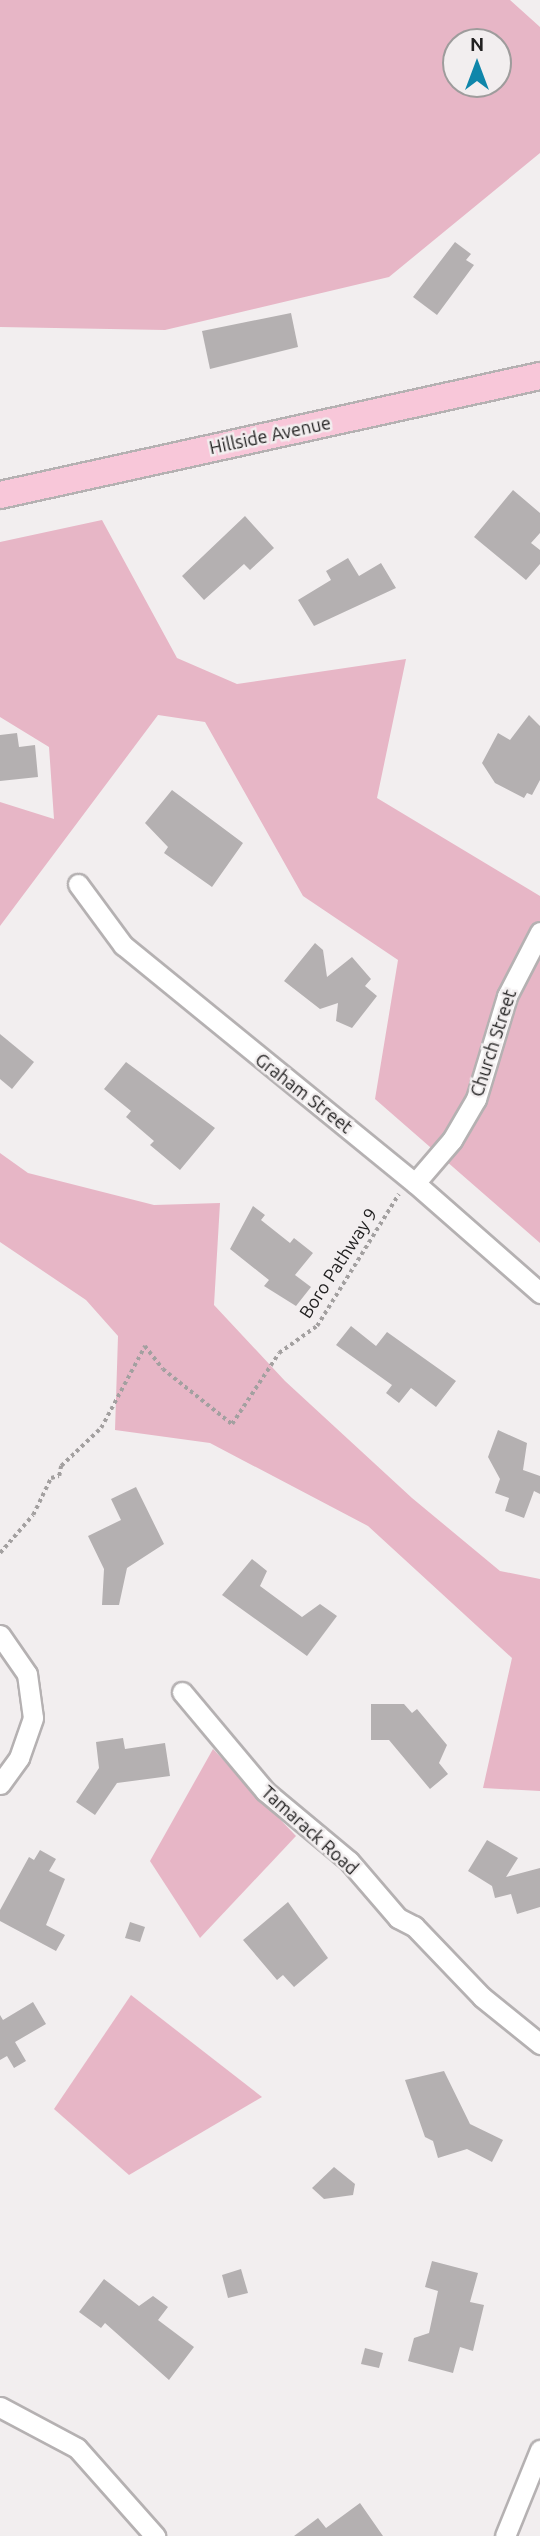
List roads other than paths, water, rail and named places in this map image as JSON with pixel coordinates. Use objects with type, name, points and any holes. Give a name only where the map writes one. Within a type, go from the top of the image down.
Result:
[{"type":"main road","name":"Hillside Avenue","points":[[0,495],[540,376]]},
{"type":"street","name":"Graham Street","points":[[78,884],[123,945],[415,1182],[540,1293]]},
{"type":"street","name":"Church Street","points":[[415,1182],[452,1140],[476,1099],[507,996],[540,932]]},
{"type":"street","points":[[0,1635],[27,1674],[33,1707],[28,1738],[0,1784]]},
{"type":"street","name":"Tamarack Road","points":[[182,1692],[265,1791],[349,1861],[398,1917],[414,1926],[482,1997],[540,2044]]},
{"type":"street","points":[[0,2407],[77,2448],[155,2536]]},
{"type":"street","points":[[505,2536],[540,2450]]}]
